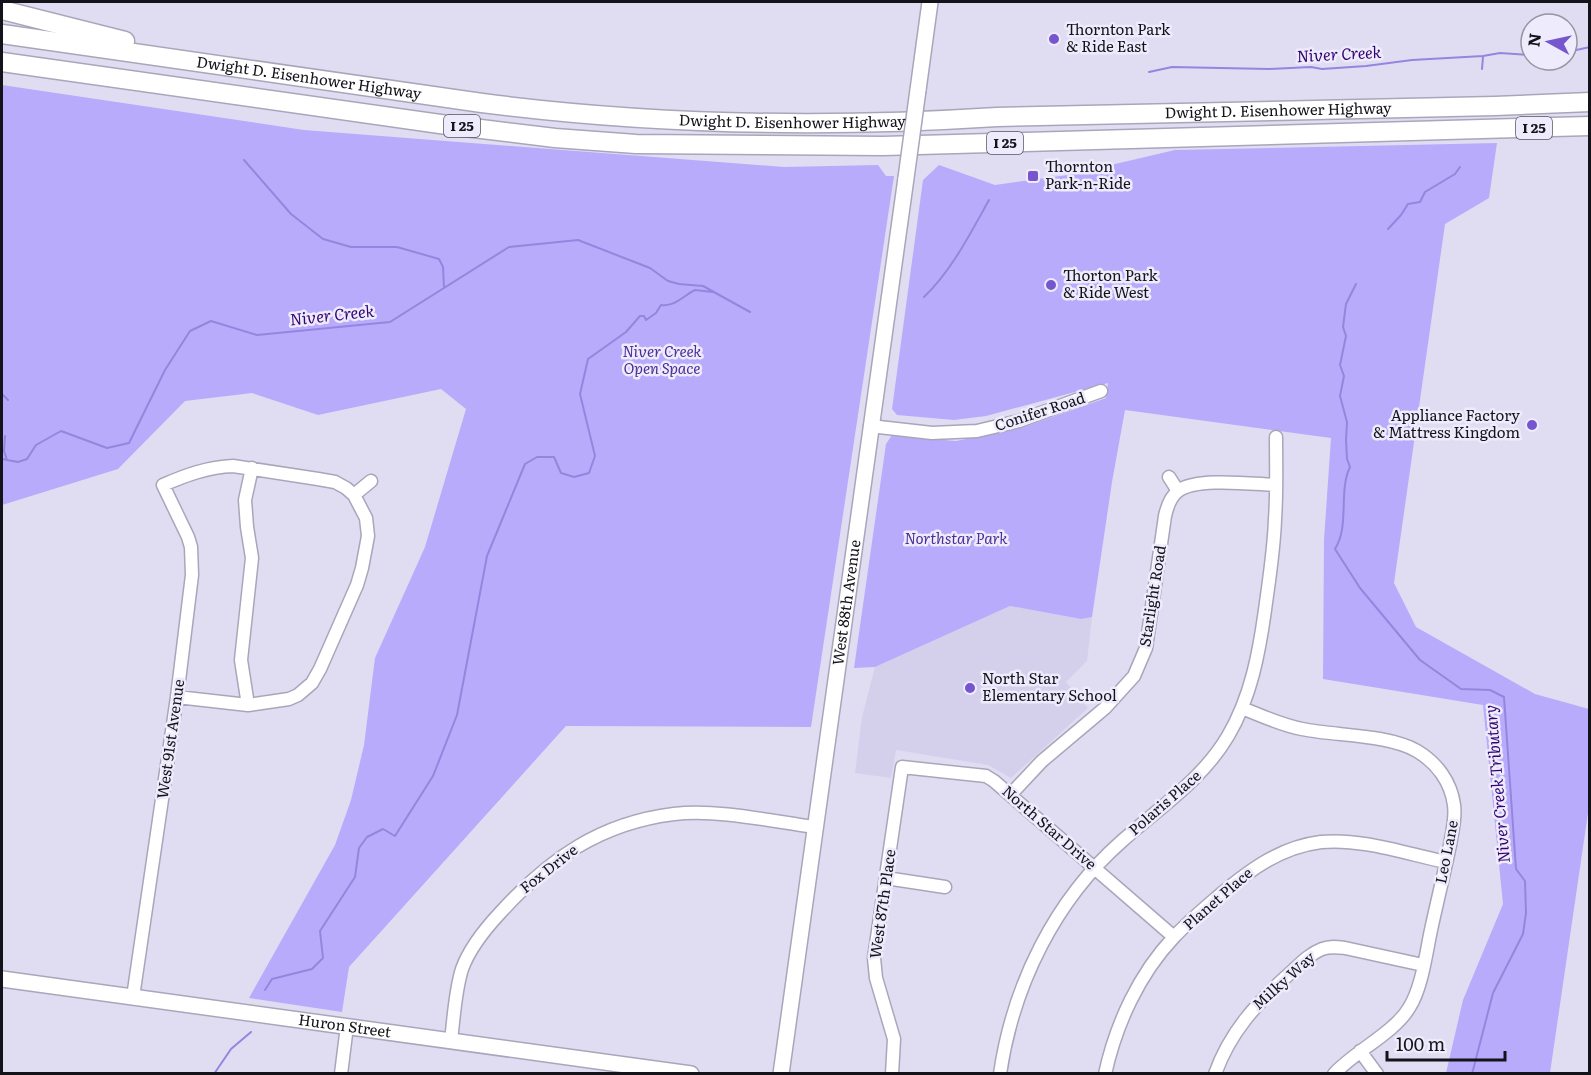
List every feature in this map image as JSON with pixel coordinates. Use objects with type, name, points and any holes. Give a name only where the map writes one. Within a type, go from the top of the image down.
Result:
[{"type":"highway","points":[[2,10],[249,70]]},
{"type":"highway","name":"Dwight D. Eisenhower Highway","points":[[2,34],[482,103],[603,116],[721,122],[916,127],[1067,115],[1590,102]]},
{"type":"highway","points":[[2,42],[79,45]]},
{"type":"highway","points":[[2,52],[473,119],[564,130],[699,139],[729,146]]},
{"type":"highway","name":"Dwight D. Eisenhower Highway","points":[[2,62],[68,73],[534,136],[636,144],[883,146],[1590,126]]},
{"type":"highway","points":[[2,71],[44,75],[68,73]]},
{"type":"highway","points":[[1495,106],[1521,95],[1590,91]]},
{"type":"highway","points":[[916,127],[1590,111]]},
{"type":"highway","points":[[1479,130],[1590,138]]},
{"type":"main road","name":"West 88th Avenue","points":[[781,1074],[870,426],[906,178],[916,127],[918,90],[930,2]]},
{"type":"main road","name":"Huron Street","points":[[2,979],[691,1074]]},
{"type":"street","name":"Conifer Road","points":[[870,426],[932,433],[977,431],[1019,421],[1101,391]]},
{"type":"street","name":"Polaris Place","points":[[1000,1074],[1005,1044],[1017,1001],[1038,951],[1059,914],[1095,868],[1120,842],[1206,768],[1229,734],[1242,708],[1253,676],[1261,640],[1274,538],[1276,437]]},
{"type":"street","name":"West 91st Avenue","points":[[133,997],[177,697],[193,564],[188,537],[164,485],[188,474],[221,466],[252,468]]},
{"type":"street","points":[[177,697],[248,705],[289,699],[309,687],[320,669],[357,585],[368,536],[366,518],[354,495],[335,482],[252,468],[245,500],[252,558],[241,660],[248,705]]},
{"type":"street","points":[[1169,477],[1178,491],[1200,484],[1276,484]]},
{"type":"street","points":[[354,495],[371,481]]},
{"type":"street","name":"Starlight Road","points":[[1011,794],[1042,761],[1105,708],[1134,676],[1146,648],[1165,516],[1170,501],[1178,491]]},
{"type":"street","name":"Leo Lane","points":[[1242,708],[1304,729],[1401,744],[1425,756],[1444,777],[1454,803],[1454,820],[1446,862],[1412,1004],[1404,1015],[1334,1074]]},
{"type":"street","name":"North Star Drive","points":[[902,767],[986,777],[1011,794],[1174,937]]},
{"type":"street","name":"West 87th Place","points":[[892,1074],[894,1039],[874,969],[874,958],[902,767]]},
{"type":"street","name":"Fox Drive","points":[[451,1040],[462,969],[479,937],[526,885],[583,842],[633,822],[684,813],[814,827]]},
{"type":"street","name":"Planet Place","points":[[1106,1074],[1115,1038],[1127,1008],[1148,971],[1174,937],[1242,876],[1272,857],[1293,848],[1320,843],[1353,843],[1446,862]]},
{"type":"street","points":[[886,878],[945,887]]},
{"type":"street","name":"Milky Way","points":[[1215,1074],[1225,1048],[1254,1007],[1306,959],[1321,950],[1333,947],[1345,948],[1423,965]]},
{"type":"street","points":[[341,1074],[347,1026]]},
{"type":"street","points":[[1360,1051],[1377,1074]]},
{"type":"shaded area","name":"North Star Elementary School","points":[[1010,606],[1081,619],[1092,617],[1087,661],[1066,682],[1088,708],[1011,778],[988,765],[896,750],[891,778],[855,773],[862,717],[875,667]]},
{"type":"green space","name":"Niver Creek Open Space","points":[[2,85],[304,130],[784,167],[878,165],[886,176],[894,176],[811,727],[566,726],[349,967],[342,1012],[249,998],[335,845],[351,800],[364,745],[375,658],[425,547],[466,409],[441,389],[318,415],[252,393],[185,401],[118,469],[2,505]]},
{"type":"green space","name":"Northstar Park","points":[[1497,143],[1489,198],[1445,224],[1394,583],[1416,627],[1535,694],[1589,709],[1589,806],[1550,1073],[1446,1073],[1463,1000],[1503,904],[1483,705],[1323,679],[1324,540],[1331,438],[1125,410],[1092,617],[1081,619],[1010,606],[875,667],[854,668],[886,444],[892,435],[956,441],[1024,427],[1106,398],[1108,383],[986,416],[954,420],[897,415],[892,409],[923,180],[939,165],[995,185],[1068,175],[1175,150]]},
{"type":"waterway","name":"Niver Creek","points":[[1579,49],[1590,47]]},
{"type":"waterway","name":"Niver Creek","points":[[1149,72],[1172,67],[1269,69],[1311,67],[1322,69],[1500,53],[1519,54]]},
{"type":"waterway","name":"Niver Creek Tributary","points":[[1482,69],[1483,57]]},
{"type":"waterway","points":[[244,160],[291,214],[323,239],[351,247],[397,247],[439,259],[443,267],[444,288]]},
{"type":"waterway","name":"Niver Creek Tributary","points":[[1388,229],[1408,204],[1420,202],[1425,192],[1455,174],[1460,167]]},
{"type":"waterway","name":"Niver Creek","points":[[924,297],[952,263],[989,200]]},
{"type":"waterway","name":"Niver Creek","points":[[2,459],[18,462],[27,459],[36,445],[61,431],[107,448],[129,443],[165,370],[190,331],[211,321],[257,335],[390,322],[509,247],[578,240],[650,268],[668,281],[703,286],[750,312]]},
{"type":"waterway","name":"Niver Creek Tributary","points":[[1356,284],[1346,304],[1343,327],[1346,336],[1340,365],[1344,376],[1340,396],[1347,422],[1347,459],[1350,467],[1345,487],[1342,530],[1335,549],[1360,588],[1420,660],[1461,689],[1490,690],[1504,697],[1516,869],[1525,881],[1526,913],[1523,934],[1493,993],[1472,1074]]},
{"type":"waterway","points":[[265,990],[272,979],[312,969],[323,958],[320,931],[355,877],[359,848],[367,837],[383,829],[395,836],[433,776],[457,715],[487,556],[525,464],[537,457],[554,457],[561,473],[574,477],[589,473],[595,456],[580,394],[588,359],[626,332],[640,316],[644,316],[646,320],[656,313],[661,305],[675,303],[695,290],[713,292]]},
{"type":"waterway","points":[[2,394],[8,400]]},
{"type":"waterway","points":[[5,436],[4,451],[7,460]]},
{"type":"waterway","points":[[214,1074],[231,1049],[251,1032]]},
{"type":"place","name":"Thornton Park & Ride East","points":[[1054,39]]},
{"type":"place","name":"Thornton Park-n-Ride","points":[[1033,176]]},
{"type":"place","name":"Thorton Park & Ride West","points":[[1051,285]]},
{"type":"place","name":"Appliance Factory & Mattress Kingdom","points":[[1532,425]]},
{"type":"place","name":"North Star Elementary School","points":[[970,688]]}]
